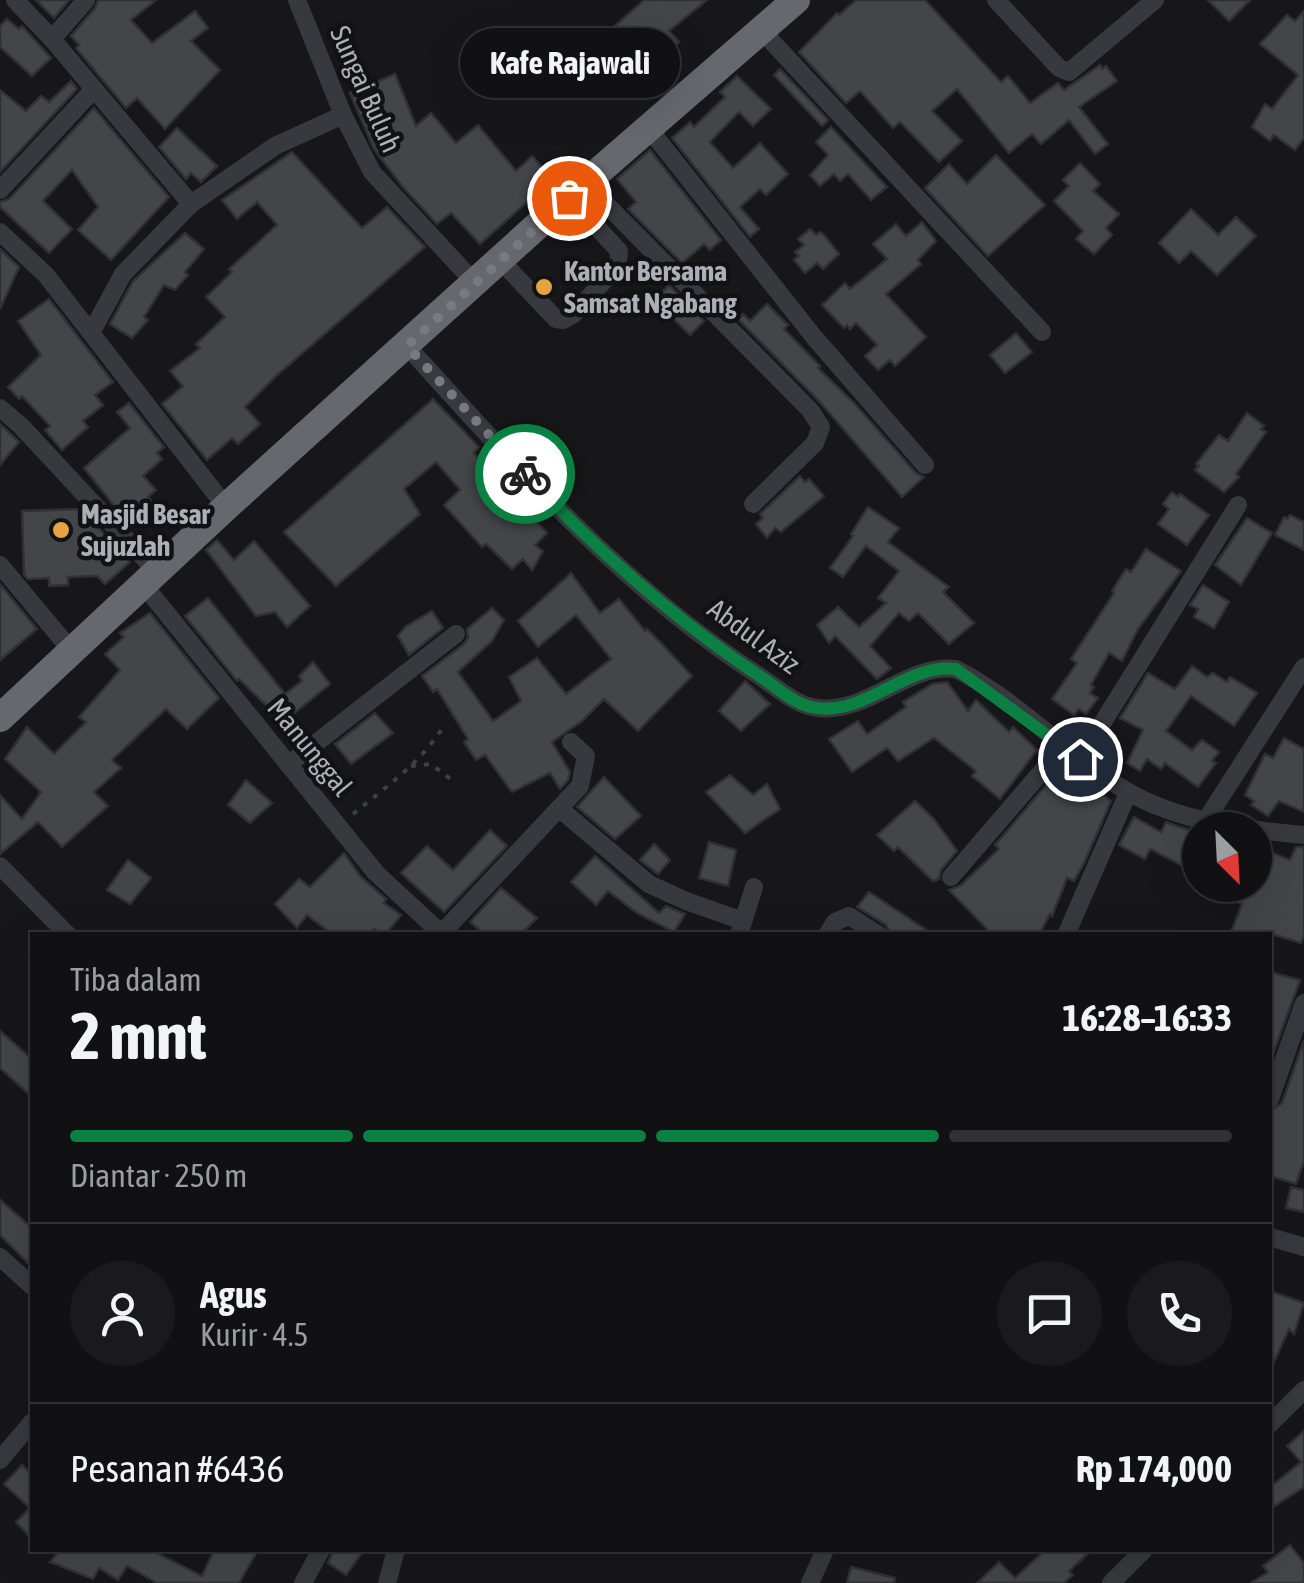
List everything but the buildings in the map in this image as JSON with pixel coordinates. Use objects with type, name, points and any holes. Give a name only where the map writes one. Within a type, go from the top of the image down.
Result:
[{"type":"highway","points":[[0,718],[226,507],[796,0]]},
{"type":"street","points":[[15,0],[192,204]]},
{"type":"street","points":[[52,39],[86,0]]},
{"type":"street","name":"Sungai Buluh","points":[[296,0],[343,115],[378,180],[475,283]]},
{"type":"street","points":[[996,0],[1058,68],[1069,72],[1155,0]]},
{"type":"street","points":[[762,31],[1042,332]]},
{"type":"street","points":[[0,190],[94,89]]},
{"type":"street","points":[[91,333],[123,274],[192,204],[275,146],[343,115]]},
{"type":"street","points":[[650,130],[814,336],[925,465]]},
{"type":"street","points":[[500,260],[556,319],[574,314],[618,265],[620,257],[578,190]]},
{"type":"street","points":[[578,190],[810,410],[821,428],[815,443],[753,504]]},
{"type":"street","points":[[0,232],[46,275],[226,507]]},
{"type":"street","name":"Abdul Aziz","points":[[407,346],[564,515],[722,652],[802,704],[831,708],[862,700],[936,668],[956,669],[1128,792],[1184,812]]},
{"type":"street","name":"Manunggal","points":[[0,408],[21,426],[149,577],[376,873],[439,932]]},
{"type":"street","points":[[1080,759],[1238,504]]},
{"type":"street","points":[[0,565],[71,650]]},
{"type":"street","points":[[289,764],[456,634]]},
{"type":"street","points":[[1211,812],[1304,667]]},
{"type":"street","points":[[445,932],[580,786],[588,764],[583,751],[572,742]]},
{"type":"street","points":[[951,877],[1064,748]]},
{"type":"street","points":[[1067,932],[1128,792]]},
{"type":"street","points":[[561,810],[650,884],[741,928],[754,887]]},
{"type":"street","name":"Abdul Aziz","points":[[1272,833],[1304,835]]},
{"type":"street","points":[[0,866],[65,932]]},
{"type":"street","points":[[829,932],[840,918],[849,916],[873,932]]},
{"type":"street","points":[[1272,1093],[1304,1003]]},
{"type":"street","points":[[1272,1238],[1304,1247]]},
{"type":"street","points":[[0,1257],[30,1284]]},
{"type":"street","points":[[1272,1422],[1304,1390]]},
{"type":"street","points":[[0,1460],[30,1424]]},
{"type":"street","points":[[303,1583],[320,1552]]},
{"type":"street","points":[[387,1583],[395,1552]]},
{"type":"street","points":[[810,1583],[824,1552]]},
{"type":"street","points":[[1111,1583],[1142,1552]]},
{"type":"path","points":[[338,826],[431,747],[445,724]]},
{"type":"path","points":[[411,766],[431,764],[453,781]]},
{"type":"way so far","points":[[525,474],[407,346],[569,198]]},
{"type":"place","name":"Kafe Rajawali","points":[[569,198]]},
{"type":"place","name":"Kantor Bersama Samsat Ngabang","points":[[544,287]]},
{"type":"place","name":"Masjid Besar Sujuzlah","points":[[61,530]]},
{"type":"route","points":[[525,474],[564,515],[722,652],[802,704],[831,708],[862,700],[936,668],[956,669],[1080,759]]}]
